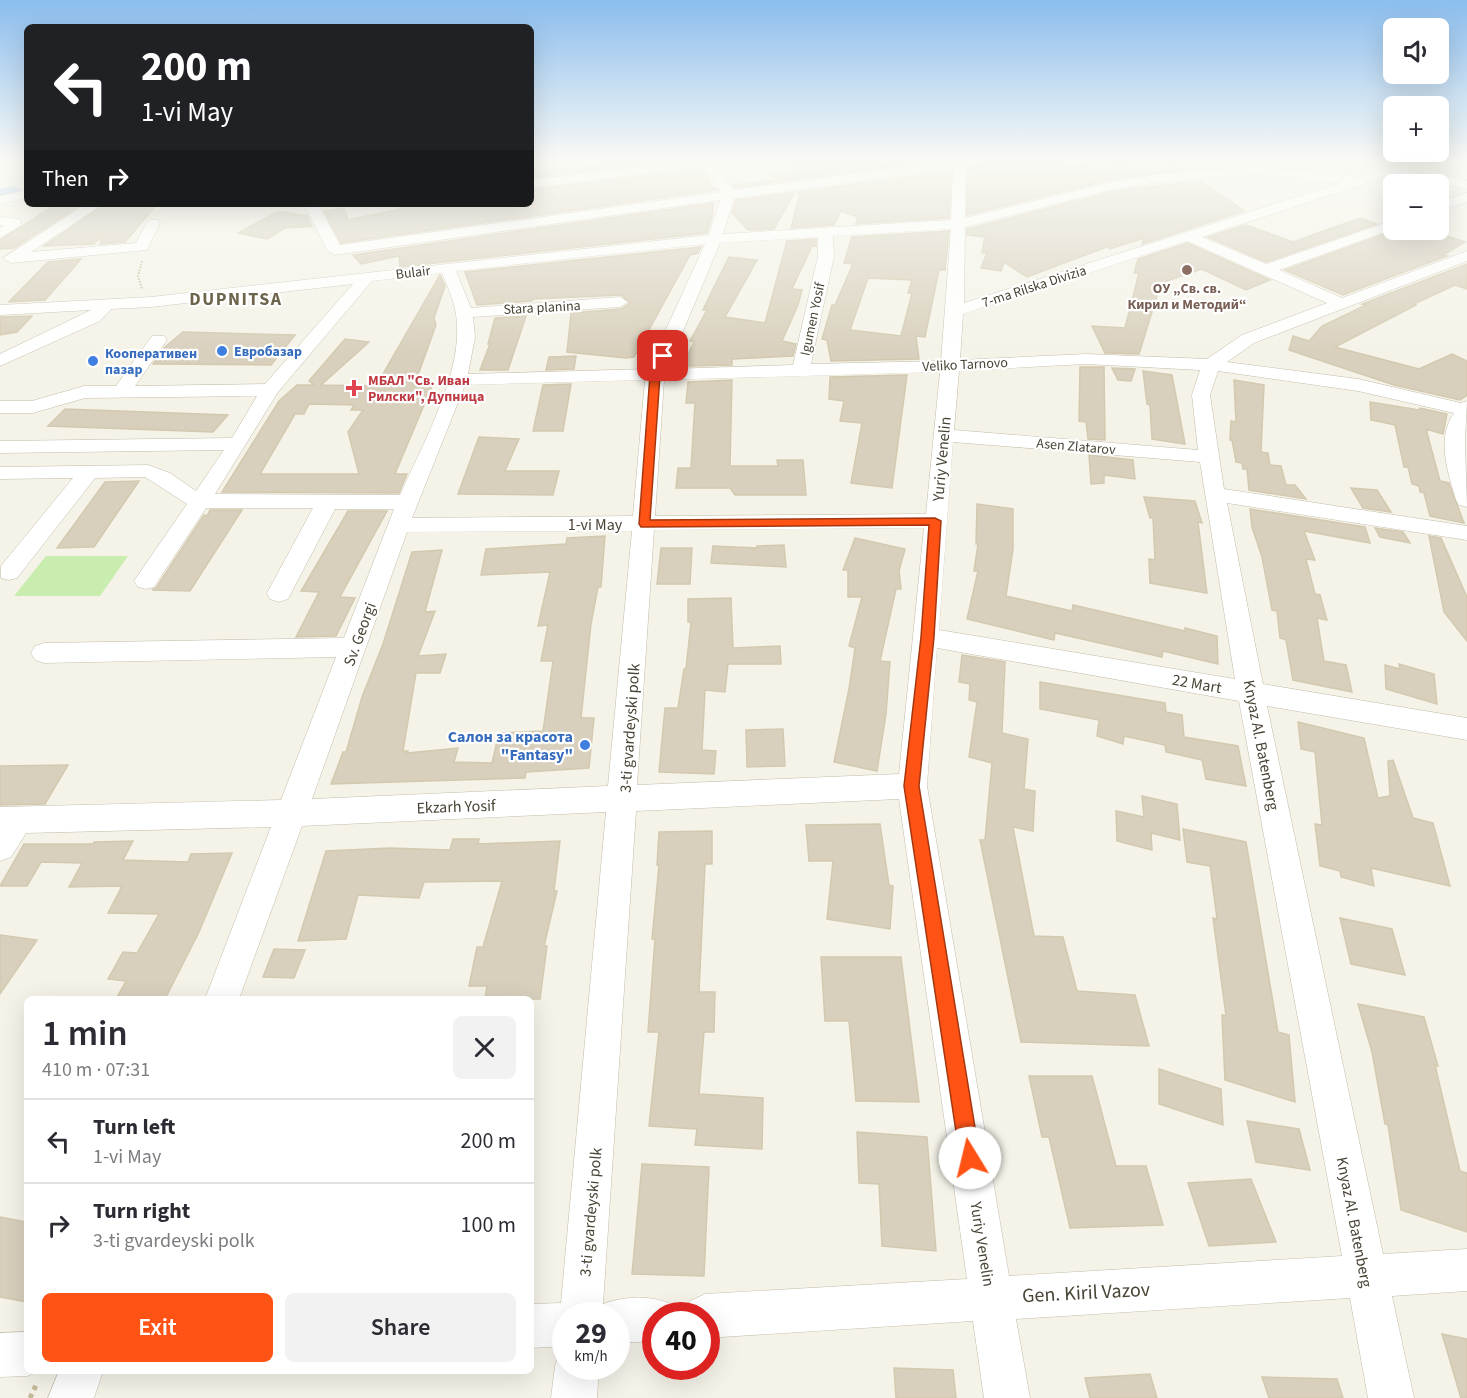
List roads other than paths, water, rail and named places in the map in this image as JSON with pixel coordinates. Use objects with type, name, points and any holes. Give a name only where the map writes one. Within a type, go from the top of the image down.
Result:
[{"type":"street","points":[[0,234],[13,226]]},
{"type":"street","points":[[6,262],[61,226]]},
{"type":"street","points":[[6,262],[142,247],[152,226]]},
{"type":"street","points":[[323,226],[335,250],[475,226]]},
{"type":"street","name":"3-ti gvardeyski polk","points":[[582,1302],[655,375],[719,226]]},
{"type":"street","name":"Bulair","points":[[0,310],[147,302],[715,238],[917,226]]},
{"type":"street","name":"Yuriy Venelin","points":[[960,226],[955,311],[912,786],[1007,1398]]},
{"type":"street","name":"7-ma Rilska Divizia","points":[[955,311],[1219,226]]},
{"type":"street","points":[[1265,270],[1383,228]]},
{"type":"street","name":"Igumen Yosif","points":[[801,370],[826,256],[825,231]]},
{"type":"street","points":[[1188,236],[1343,304]]},
{"type":"street","points":[[1211,365],[1248,339],[1467,256]]},
{"type":"street","name":"Sv. Georgi","points":[[223,996],[402,514],[458,381],[466,335],[465,313],[447,268]]},
{"type":"street","points":[[146,581],[238,444],[270,390],[367,277]]},
{"type":"street","name":"Stara planina","points":[[465,313],[620,302]]},
{"type":"street","points":[[0,361],[94,317],[106,305]]},
{"type":"street","points":[[121,392],[158,340]]},
{"type":"street","name":"Veliko Tarnovo","points":[[458,381],[950,366],[1086,359],[1211,365],[1358,385],[1466,409]]},
{"type":"street","name":"Knyaz Al. Batenberg","points":[[1211,365],[1201,395],[1214,494],[1251,693],[1391,1398]]},
{"type":"street","points":[[0,379],[20,371]]},
{"type":"street","points":[[0,407],[33,407],[84,392],[270,390]]},
{"type":"street","points":[[0,447],[38,421],[57,400]]},
{"type":"street","points":[[1466,409],[1455,438],[1456,466],[1467,500]]},
{"type":"street","name":"Asen Zlatarov","points":[[943,435],[1208,457]]},
{"type":"street","points":[[0,447],[238,444]]},
{"type":"street","points":[[9,572],[80,472],[94,446]]},
{"type":"street","points":[[0,472],[148,471],[162,476],[184,496],[200,501]]},
{"type":"street","points":[[1214,494],[1467,533]]},
{"type":"street","name":"1-vi May","points":[[200,501],[327,502],[402,514],[645,524],[935,521]]},
{"type":"street","points":[[279,593],[327,502]]},
{"type":"street","name":"22 Mart","points":[[927,637],[1467,729]]},
{"type":"street","points":[[44,653],[354,647]]},
{"type":"street","name":"Ekzarh Yosif","points":[[9,820],[292,813],[912,786]]},
{"type":"street","points":[[0,847],[9,820]]},
{"type":"street","name":"Gen. Kiril Vazov","points":[[720,1315],[1467,1270]]},
{"type":"street","points":[[534,1326],[552,1325]]},
{"type":"street","points":[[0,1355],[24,1354]]},
{"type":"street","points":[[71,1398],[80,1374]]},
{"type":"street","points":[[574,1398],[576,1380]]},
{"type":"place","name":"ОУ „Св. св. Кирил и Методий“","points":[[1187,270]]},
{"type":"place","name":"Евробазар","points":[[222,351]]},
{"type":"place","name":"Кооперативен пазар","points":[[93,361]]},
{"type":"place","name":"МБАЛ \"Св. Иван Рилски\", Дупница","points":[[354,388]]},
{"type":"place","name":"Салон за красота \"Fantasy\"","points":[[585,745]]},
{"type":"district","name":"DUPNITSA","points":[[236,299]]}]
